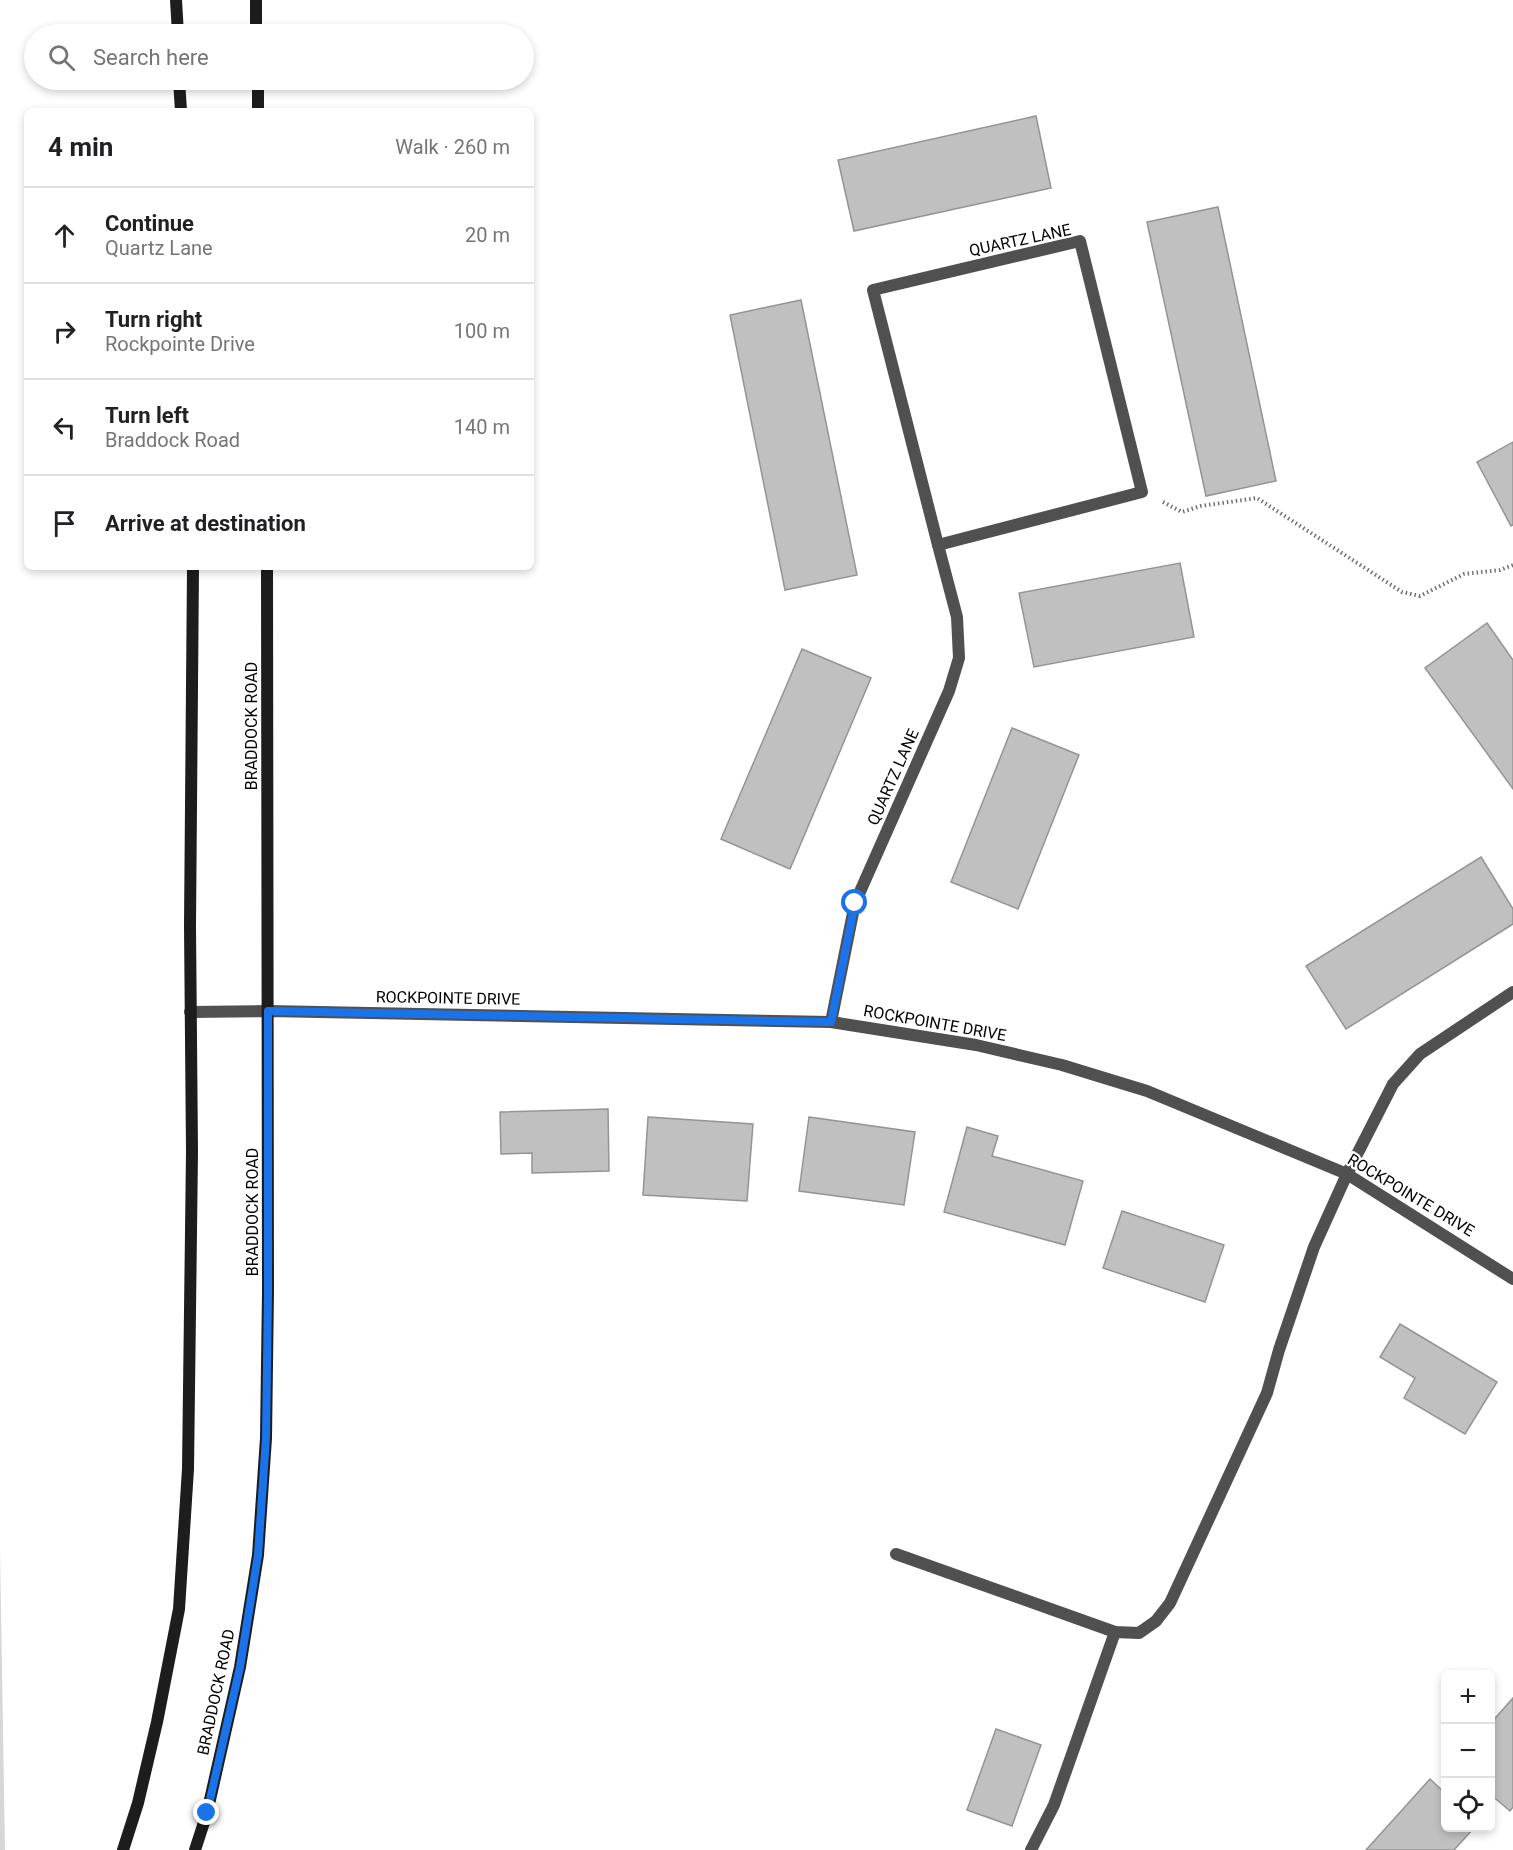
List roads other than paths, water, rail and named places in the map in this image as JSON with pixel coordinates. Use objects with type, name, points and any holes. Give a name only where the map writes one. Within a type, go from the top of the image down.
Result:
[{"type":"main road","points":[[176,0],[177,24]]},
{"type":"main road","points":[[256,0],[256,24]]},
{"type":"main road","points":[[180,90],[181,108]]},
{"type":"main road","points":[[258,90],[258,108]]},
{"type":"main road","points":[[123,1850],[138,1803],[179,1609],[188,1469],[192,1152],[189,926],[193,570]]},
{"type":"main road","name":"BRADDOCK ROAD","points":[[195,1850],[207,1813],[240,1667],[258,1555],[266,1438],[268,1292],[267,570]]},
{"type":"street","name":"QUARTZ LANE","points":[[831,1022],[855,903],[949,691],[958,658],[957,617],[938,545],[873,290],[1080,241],[1142,492],[938,545]]},
{"type":"street","points":[[896,1554],[1115,1632],[1139,1633],[1156,1621],[1170,1603],[1267,1394],[1279,1350],[1314,1247],[1347,1174],[1393,1084],[1420,1054],[1513,992]]},
{"type":"street","name":"ROCKPOINTE DRIVE","points":[[190,1012],[268,1011],[831,1022],[976,1045],[1062,1065],[1147,1091],[1347,1174],[1513,1279]]},
{"type":"street","points":[[1031,1850],[1054,1805],[1115,1632]]}]
